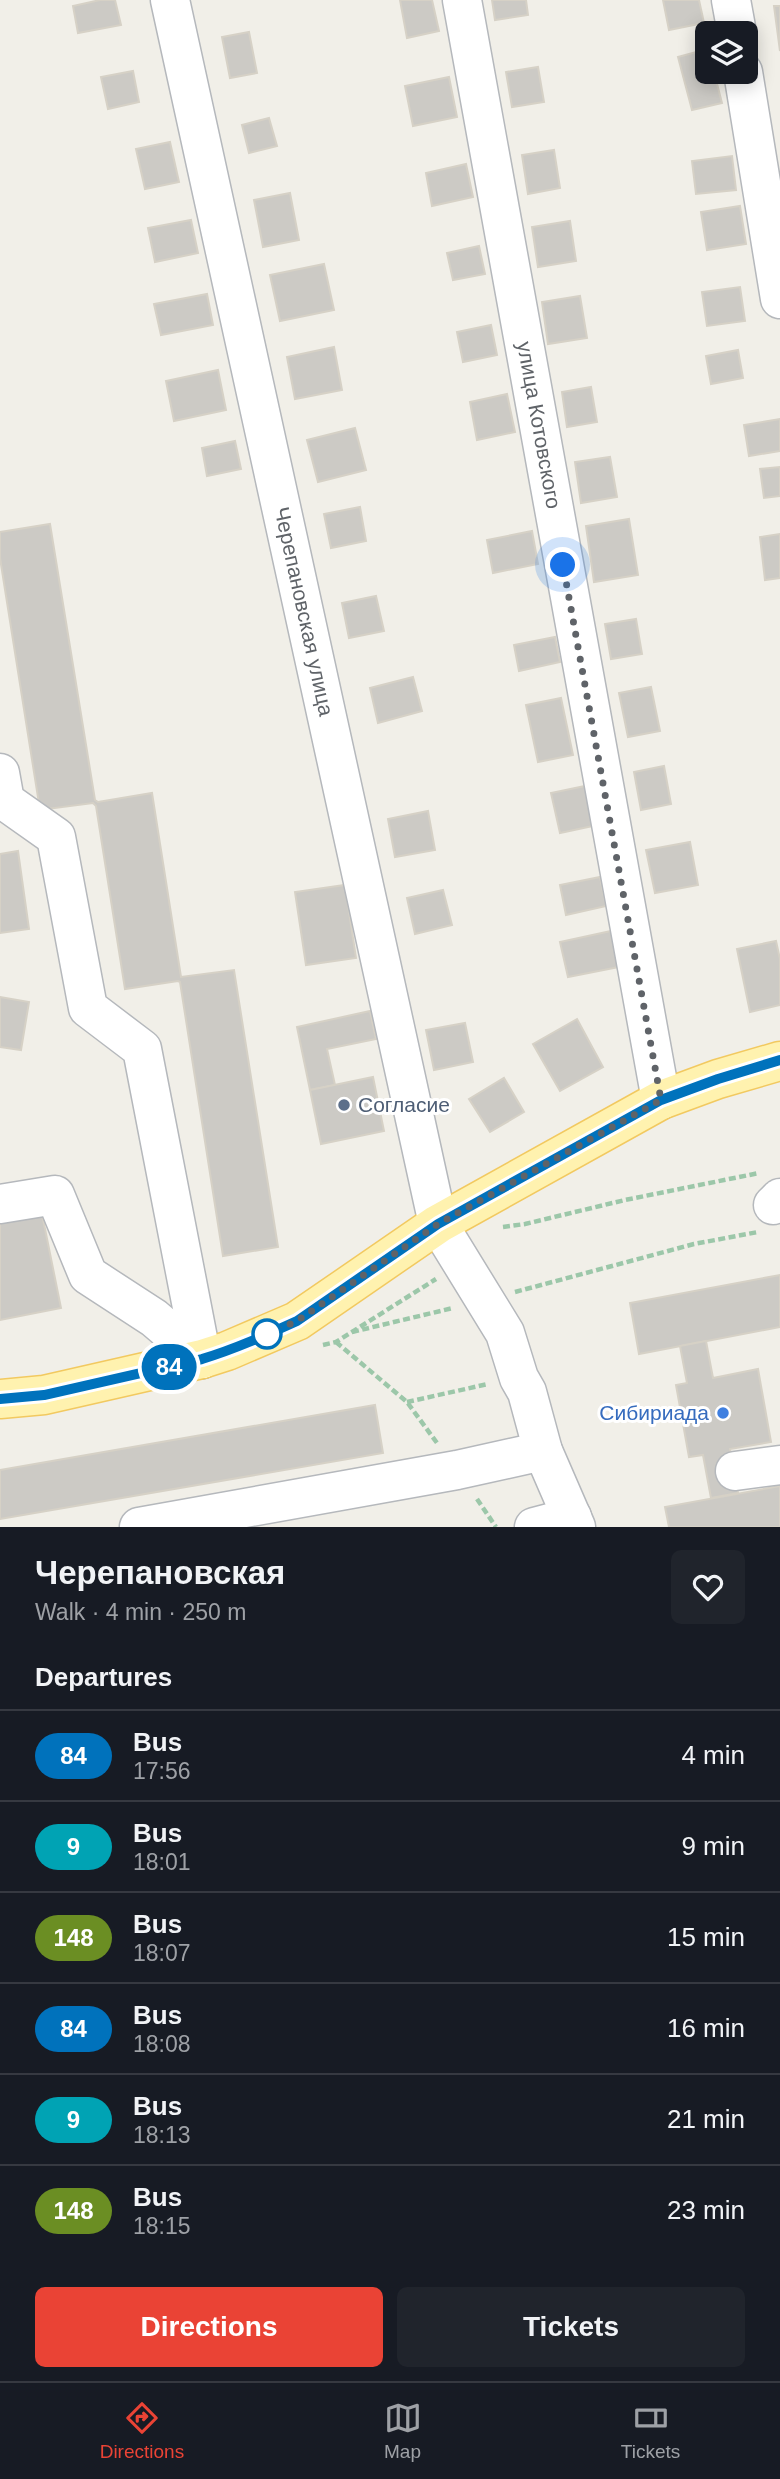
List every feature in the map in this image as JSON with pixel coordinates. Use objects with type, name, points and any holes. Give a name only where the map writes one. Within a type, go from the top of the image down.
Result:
[{"type":"main road","points":[[0,1399],[44,1395],[202,1359],[297,1321],[438,1224],[661,1100],[780,1060]]},
{"type":"street","name":"Черепановская улица","points":[[170,0],[438,1224],[505,1333],[519,1378],[527,1392],[543,1451],[574,1522]]},
{"type":"street","name":"улица Котовского","points":[[462,0],[661,1100]]},
{"type":"street","points":[[731,0],[735,21]]},
{"type":"street","points":[[745,84],[780,299]]},
{"type":"street","points":[[0,773],[5,801],[55,837],[88,1008],[142,1049],[202,1359]]},
{"type":"street","points":[[0,1203],[55,1195],[88,1275],[154,1318],[202,1359]]},
{"type":"street","points":[[139,1527],[457,1470],[543,1451]]},
{"type":"street","points":[[735,1471],[780,1465]]},
{"type":"street","points":[[534,1527],[574,1522]]},
{"type":"path","points":[[348,1334],[694,1244],[771,1211]]},
{"type":"path","points":[[336,1342],[407,1402],[496,1527]]},
{"type":"path","points":[[407,1402],[519,1378]]},
{"type":"building","points":[[100,0],[115,0],[121,25],[78,33],[73,6]]},
{"type":"building","points":[[400,0],[432,0],[439,31],[407,38]]},
{"type":"building","points":[[492,0],[526,0],[528,15],[495,20]]},
{"type":"building","points":[[663,0],[699,0],[704,21],[695,21],[695,25],[669,30]]},
{"type":"building","points":[[774,6],[780,6],[780,51]]},
{"type":"building","points":[[249,32],[257,73],[230,78],[222,37]]},
{"type":"building","points":[[695,52],[695,84],[717,84],[722,103],[692,110],[678,57]]},
{"type":"building","points":[[538,67],[544,102],[512,107],[506,72]]},
{"type":"building","points":[[133,71],[139,102],[108,109],[101,77]]},
{"type":"building","points":[[449,77],[457,117],[413,126],[405,86]]},
{"type":"building","points":[[269,118],[277,146],[249,153],[242,125]]},
{"type":"building","points":[[170,142],[179,182],[145,189],[136,149]]},
{"type":"building","points":[[554,150],[560,188],[528,194],[522,155]]},
{"type":"building","points":[[732,156],[736,190],[696,194],[692,161]]},
{"type":"building","points":[[466,164],[473,197],[432,206],[426,173]]},
{"type":"building","points":[[290,193],[299,240],[263,247],[254,200]]},
{"type":"building","points":[[740,206],[746,244],[707,250],[701,212]]},
{"type":"building","points":[[191,220],[198,253],[155,262],[148,228]]},
{"type":"building","points":[[570,221],[576,261],[538,267],[532,227]]},
{"type":"building","points":[[479,246],[485,274],[453,280],[447,253]]},
{"type":"building","points":[[324,264],[334,310],[280,321],[270,275]]},
{"type":"building","points":[[740,287],[745,321],[707,326],[702,292]]},
{"type":"building","points":[[207,294],[213,325],[161,335],[154,304]]},
{"type":"building","points":[[580,296],[587,338],[548,344],[542,302]]},
{"type":"building","points":[[491,325],[497,355],[463,362],[457,332]]},
{"type":"building","points":[[334,347],[342,390],[295,399],[287,357]]},
{"type":"building","points":[[738,350],[743,378],[711,384],[706,356]]},
{"type":"building","points":[[218,370],[226,410],[174,421],[166,381]]},
{"type":"building","points":[[591,387],[597,422],[567,427],[562,392]]},
{"type":"building","points":[[507,394],[515,432],[477,440],[470,402]]},
{"type":"building","points":[[780,419],[780,451],[749,456],[744,425]]},
{"type":"building","points":[[355,428],[366,470],[318,482],[307,440]]},
{"type":"building","points":[[235,441],[241,469],[207,476],[202,448]]},
{"type":"building","points":[[610,457],[617,497],[581,503],[575,462]]},
{"type":"building","points":[[780,467],[780,496],[764,498],[760,469]]},
{"type":"building","points":[[360,507],[366,541],[331,548],[324,514]]},
{"type":"building","points":[[629,519],[638,575],[594,582],[586,526]]},
{"type":"building","points":[[50,524],[95,800],[98,802],[152,793],[181,977],[234,970],[278,1247],[223,1256],[180,982],[125,989],[96,806],[93,803],[40,810],[0,558],[0,532]]},
{"type":"building","points":[[532,531],[538,564],[493,573],[487,540]]},
{"type":"building","points":[[780,534],[780,578],[765,580],[760,537]]},
{"type":"building","points":[[376,596],[384,631],[349,638],[342,603]]},
{"type":"building","points":[[636,619],[642,654],[611,659],[605,624]]},
{"type":"building","points":[[555,637],[560,662],[519,671],[514,645]]},
{"type":"building","points":[[413,677],[422,711],[378,723],[370,688]]},
{"type":"building","points":[[651,687],[660,731],[628,737],[619,693]]},
{"type":"building","points":[[561,698],[573,755],[538,762],[526,705]]},
{"type":"building","points":[[664,766],[671,804],[641,810],[634,772]]},
{"type":"building","points":[[585,786],[593,826],[560,833],[551,793]]},
{"type":"building","points":[[428,811],[435,850],[395,857],[388,819]]},
{"type":"building","points":[[690,842],[698,885],[655,893],[646,850]]},
{"type":"building","points":[[18,851],[29,929],[0,933],[0,854]]},
{"type":"building","points":[[600,877],[606,906],[566,915],[560,885]]},
{"type":"building","points":[[345,885],[356,958],[306,965],[295,892]]},
{"type":"building","points":[[443,890],[452,925],[415,934],[407,898]]},
{"type":"building","points":[[611,931],[619,967],[568,977],[560,942]]},
{"type":"building","points":[[776,941],[780,959],[780,1005],[750,1012],[737,949]]},
{"type":"building","points":[[0,997],[29,1002],[21,1050],[0,1047]]},
{"type":"building","points":[[370,1011],[376,1039],[327,1049],[335,1085],[310,1090],[297,1027]]},
{"type":"building","points":[[577,1019],[603,1067],[560,1091],[533,1044]]},
{"type":"building","points":[[465,1023],[473,1062],[434,1070],[426,1030]]},
{"type":"building","points":[[373,1077],[384,1131],[321,1144],[310,1090]]},
{"type":"building","points":[[504,1078],[524,1112],[490,1132],[469,1099]]},
{"type":"building","points":[[41,1209],[61,1308],[0,1320],[0,1217]]},
{"type":"building","points":[[780,1275],[780,1327],[639,1354],[630,1303]]},
{"type":"building","name":"Сибириада","points":[[706,1341],[713,1378],[758,1369],[771,1442],[730,1449],[738,1493],[711,1498],[703,1455],[689,1457],[676,1385],[687,1383],[680,1346]]},
{"type":"building","points":[[375,1405],[383,1453],[0,1519],[0,1470]]},
{"type":"building","points":[[780,1486],[780,1527],[669,1527],[665,1507]]},
{"type":"bus line","name":"84","points":[[0,1399],[44,1395],[202,1359],[274,1331],[297,1321],[438,1224],[661,1100],[780,1060]]},
{"type":"place","name":"Согласие","points":[[344,1105]]},
{"type":"place","name":"Сибириада","points":[[723,1413]]},
{"type":"route","points":[[267,1334],[297,1321],[438,1224],[661,1100],[563,565]]}]
